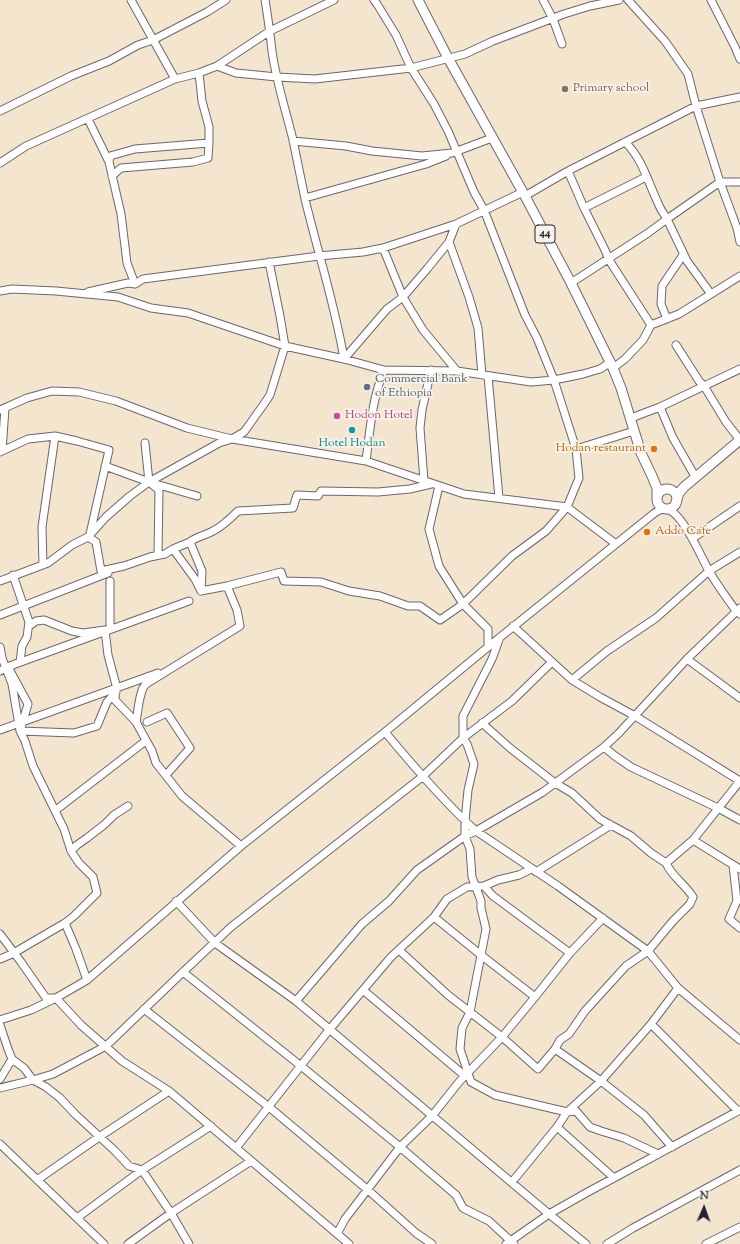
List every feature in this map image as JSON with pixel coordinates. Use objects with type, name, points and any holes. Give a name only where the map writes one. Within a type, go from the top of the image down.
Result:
[{"type":"main road","name":"44","points":[[418,0],[448,58],[524,194],[612,365],[631,418],[641,453],[652,476]]},
{"type":"main road","points":[[652,476],[657,488],[658,504],[665,509],[671,508],[684,487],[740,440]]},
{"type":"main road","points":[[652,476],[660,484],[674,493],[676,496],[676,502]]},
{"type":"main road","points":[[657,498],[663,490],[684,487]]},
{"type":"street","points":[[131,0],[175,79]]},
{"type":"street","points":[[265,0],[277,77],[319,256],[331,295],[340,333],[344,359]]},
{"type":"street","points":[[0,163],[26,146],[175,79],[199,73],[217,66],[270,32],[334,0]]},
{"type":"street","points":[[201,591],[227,586],[280,572],[284,581],[321,582],[350,591],[380,596],[408,606],[420,606],[440,620],[463,604],[512,556],[546,531],[567,507],[579,478],[576,449],[554,380],[484,210],[455,152],[448,131],[434,104],[411,68],[396,35],[374,0]]},
{"type":"street","points":[[543,0],[553,19],[562,44]]},
{"type":"street","points":[[217,66],[236,73],[315,79],[411,68],[465,54],[493,41],[590,6],[619,0]]},
{"type":"street","points":[[628,0],[665,41],[688,74],[696,106],[720,182],[737,228],[740,242]]},
{"type":"street","points":[[710,0],[736,47],[740,59]]},
{"type":"street","points":[[0,101],[2,109],[71,76],[109,61],[138,45],[153,40],[207,12],[222,1]]},
{"type":"street","points":[[112,176],[121,168],[193,162],[208,158],[209,127],[202,101],[199,73]]},
{"type":"street","points":[[82,293],[128,283],[136,284],[143,279],[383,248],[456,224],[484,210],[524,194],[696,106],[740,98]]},
{"type":"street","points":[[88,119],[109,162],[121,214],[127,263],[136,284]]},
{"type":"street","points":[[305,198],[419,166],[492,138]]},
{"type":"street","points":[[293,141],[346,146],[372,152],[422,156],[455,152]]},
{"type":"street","points":[[625,142],[632,148],[641,162],[658,205],[667,219],[683,255],[711,294]]},
{"type":"street","points":[[109,162],[110,156],[135,149],[209,144]]},
{"type":"street","points":[[568,171],[584,208],[606,250],[609,260],[651,325]]},
{"type":"street","points":[[584,208],[646,177]]},
{"type":"street","points":[[571,283],[648,234],[720,182],[740,182]]},
{"type":"street","points":[[344,359],[387,308],[403,296],[450,242],[456,224]]},
{"type":"street","points":[[450,242],[478,328],[499,498]]},
{"type":"street","points":[[383,248],[403,296],[423,330],[457,371]]},
{"type":"street","points":[[667,319],[661,304],[662,286],[683,255]]},
{"type":"street","points":[[0,581],[48,563],[72,545],[89,537],[106,517],[149,482],[219,443],[232,440],[244,432],[270,395],[285,346],[269,262]]},
{"type":"street","points":[[0,291],[12,289],[56,291],[118,297],[151,308],[188,313],[285,346],[344,359],[384,370],[457,371],[532,382],[554,380],[583,374],[612,365],[625,359],[643,340],[651,325],[679,314],[740,276]]},
{"type":"street","points":[[676,345],[740,440]]},
{"type":"street","points":[[631,418],[660,407],[740,369]]},
{"type":"street","points":[[366,461],[372,412],[379,382],[384,370]]},
{"type":"street","points":[[424,480],[420,428],[422,410],[431,370]]},
{"type":"street","points":[[89,537],[109,450],[55,436],[28,439],[1,452],[3,409],[27,398],[52,391],[79,392],[116,401],[187,428],[232,440],[366,461],[464,494],[567,507],[616,544]]},
{"type":"street","points":[[660,407],[674,438],[696,478]]},
{"type":"street","points":[[576,449],[634,432]]},
{"type":"street","points":[[43,565],[42,527],[55,436]]},
{"type":"street","points":[[145,443],[149,482],[159,490],[158,555]]},
{"type":"street","points":[[105,466],[149,482],[196,496]]},
{"type":"street","points":[[0,615],[124,566],[150,557],[165,554],[190,542],[193,539],[213,532],[227,522],[238,511],[293,508],[297,495],[318,496],[321,491],[378,492],[436,485]]},
{"type":"street","points":[[436,485],[429,529],[439,566],[463,604],[488,629],[488,647]]},
{"type":"street","points":[[652,515],[656,507],[657,498]]},
{"type":"street","points":[[676,502],[674,510],[676,515]]},
{"type":"street","points":[[692,538],[740,506]]},
{"type":"street","points":[[0,1020],[31,1010],[56,998],[87,980],[241,846],[385,732],[500,637],[652,515],[659,510],[665,509],[671,511],[676,515],[692,538],[709,571],[739,611],[687,659],[619,733],[604,747],[543,792],[465,836],[417,870],[389,902],[362,924],[296,1001]]},
{"type":"street","points":[[89,537],[96,542],[101,571],[124,566]]},
{"type":"street","points":[[190,542],[202,571],[201,591]]},
{"type":"street","points":[[173,549],[195,579],[201,591]]},
{"type":"street","points":[[572,680],[607,651],[656,618],[709,571],[740,552]]},
{"type":"street","points":[[13,575],[30,622],[29,626],[36,621],[44,620],[72,631],[83,633],[105,630],[108,655],[116,685],[116,700],[136,722],[152,751],[156,763],[182,796],[241,846]]},
{"type":"street","points":[[110,581],[110,629]]},
{"type":"street","points":[[136,722],[143,686],[240,626],[237,610],[227,586]]},
{"type":"street","points":[[8,667],[189,600]]},
{"type":"street","points":[[0,671],[20,662],[22,646],[27,637],[30,622]]},
{"type":"street","points":[[514,626],[572,680],[635,716],[740,781],[693,840],[666,862]]},
{"type":"street","points":[[500,637],[492,659],[463,716],[463,738],[467,744],[474,764],[468,790],[465,821],[465,836],[470,849],[472,876],[480,886],[570,953]]},
{"type":"street","points":[[0,647],[2,658],[12,684],[20,730],[25,740],[33,766],[56,810],[71,851],[79,863],[93,877],[97,893],[65,923],[0,959]]},
{"type":"street","points":[[687,659],[740,698]]},
{"type":"street","points":[[0,1088],[53,1074],[106,1046],[231,927],[422,777],[463,738],[512,701],[552,662]]},
{"type":"street","points":[[8,667],[28,704],[20,730]]},
{"type":"street","points":[[0,730],[172,667]]},
{"type":"street","points":[[20,730],[74,733],[98,726],[107,702],[116,692]]},
{"type":"street","points":[[147,722],[167,713],[190,748],[166,775]]},
{"type":"street","points":[[399,950],[448,995],[502,1037],[538,1069],[555,1049],[560,1040],[569,1034],[586,1011],[626,966],[648,951],[673,921],[690,904],[693,897],[690,891],[669,869],[666,862],[650,853],[631,836],[600,819],[572,793],[555,783],[510,748],[482,723]]},
{"type":"street","points":[[385,732],[422,777],[476,831],[558,886],[648,951],[678,988],[740,1040]]},
{"type":"street","points":[[56,810],[143,743]]},
{"type":"street","points":[[604,747],[632,767],[740,820]]},
{"type":"street","points":[[71,851],[114,815],[128,806]]},
{"type":"street","points":[[236,1148],[329,1030],[391,957],[434,917],[447,899],[467,887],[480,886],[533,870],[611,825]]},
{"type":"street","points":[[693,840],[740,869]]},
{"type":"street","points":[[733,865],[737,901],[730,919],[740,928]]},
{"type":"street","points":[[480,886],[480,908],[486,928],[470,1012],[462,1028],[460,1049],[466,1074],[471,1082],[495,1095],[567,1112],[576,1111],[590,1127],[624,1138],[658,1154]]},
{"type":"street","points":[[176,901],[214,943],[296,1001],[586,1244]]},
{"type":"street","points":[[434,917],[535,997]]},
{"type":"street","points":[[337,1234],[345,1219],[400,1147],[432,1116],[466,1074],[502,1037],[570,953],[603,918]]},
{"type":"street","points":[[65,923],[87,980]]},
{"type":"street","points":[[0,934],[46,998],[56,998],[81,1025],[122,1061],[169,1091],[349,1244]]},
{"type":"street","points":[[183,972],[400,1147],[456,1195],[463,1208],[489,1221],[510,1243],[549,1214],[739,1111],[651,1024]]},
{"type":"street","points":[[512,1182],[557,1127],[567,1112],[601,1081],[651,1024],[678,988]]},
{"type":"street","points":[[363,990],[466,1074]]},
{"type":"street","points":[[144,1009],[269,1106],[432,1244]]},
{"type":"street","points":[[0,1025],[12,1059],[24,1068],[33,1080],[46,1087],[60,1098],[99,1137],[115,1150],[129,1166],[142,1170],[171,1213],[189,1244]]},
{"type":"street","points":[[555,1049],[601,1081],[644,1115],[672,1147]]},
{"type":"street","points":[[0,1079],[12,1059]]},
{"type":"street","points":[[37,1180],[169,1091]]},
{"type":"street","points":[[77,1218],[142,1170],[210,1126]]},
{"type":"street","points":[[557,1127],[614,1178]]},
{"type":"street","points":[[0,1144],[104,1244]]},
{"type":"street","points":[[128,1244],[171,1213],[251,1161]]},
{"type":"street","points":[[607,1244],[633,1228],[740,1170]]},
{"type":"street","points":[[706,1244],[740,1227]]},
{"type":"place","name":"Primary school","points":[[565,89]]},
{"type":"place","name":"Commercial Bank of Ethiopia","points":[[367,387]]},
{"type":"place","name":"Hodon Hotel","points":[[337,416]]},
{"type":"place","name":"Hotel Hodan","points":[[352,430]]},
{"type":"place","name":"Hodan restaurant","points":[[654,449]]},
{"type":"place","name":"Addo Cafe","points":[[647,532]]}]
